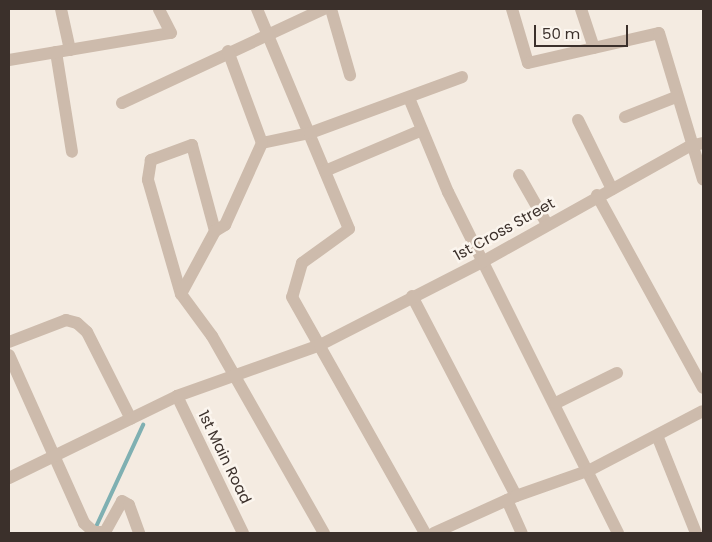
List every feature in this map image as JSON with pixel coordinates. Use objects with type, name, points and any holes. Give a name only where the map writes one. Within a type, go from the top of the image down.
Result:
[{"type":"street","points":[[61,9],[70,50]]},
{"type":"street","points":[[9,60],[171,33],[159,9]]},
{"type":"street","points":[[257,9],[349,229],[302,263],[292,297],[424,533]]},
{"type":"street","points":[[122,102],[265,32],[324,9]]},
{"type":"street","points":[[331,9],[350,75]]},
{"type":"street","points":[[512,9],[528,63],[660,33],[690,146],[703,180]]},
{"type":"street","points":[[580,9],[594,48]]},
{"type":"street","points":[[181,294],[215,231],[225,225],[262,143],[228,51]]},
{"type":"street","points":[[56,52],[72,152]]},
{"type":"street","points":[[262,143],[310,133],[462,77]]},
{"type":"street","points":[[625,117],[676,97]]},
{"type":"street","points":[[409,98],[422,130],[484,261],[590,470],[618,533]]},
{"type":"street","points":[[578,120],[612,189]]},
{"type":"street","points":[[325,171],[422,130]]},
{"type":"street","name":"1st Cross Street","points":[[9,478],[54,458],[177,396],[234,374],[320,345],[412,296],[484,261],[597,195],[612,189],[690,146],[703,143]]},
{"type":"street","points":[[215,231],[192,145],[151,160],[148,180],[181,294],[234,374],[324,533]]},
{"type":"street","points":[[519,175],[547,224]]},
{"type":"street","points":[[597,195],[703,388]]},
{"type":"street","points":[[412,296],[512,498],[522,533]]},
{"type":"street","points":[[9,342],[66,320],[77,323],[87,332],[131,419]]},
{"type":"street","points":[[9,355],[80,517],[94,532],[105,532],[122,501],[129,505],[139,533]]},
{"type":"street","points":[[556,403],[617,373]]},
{"type":"street","name":"1st Main Road","points":[[177,396],[243,533]]},
{"type":"street","points":[[434,533],[512,498],[590,470],[658,438],[703,411]]},
{"type":"street","points":[[658,438],[696,533]]},
{"type":"waterway","points":[[95,529],[143,425]]}]
